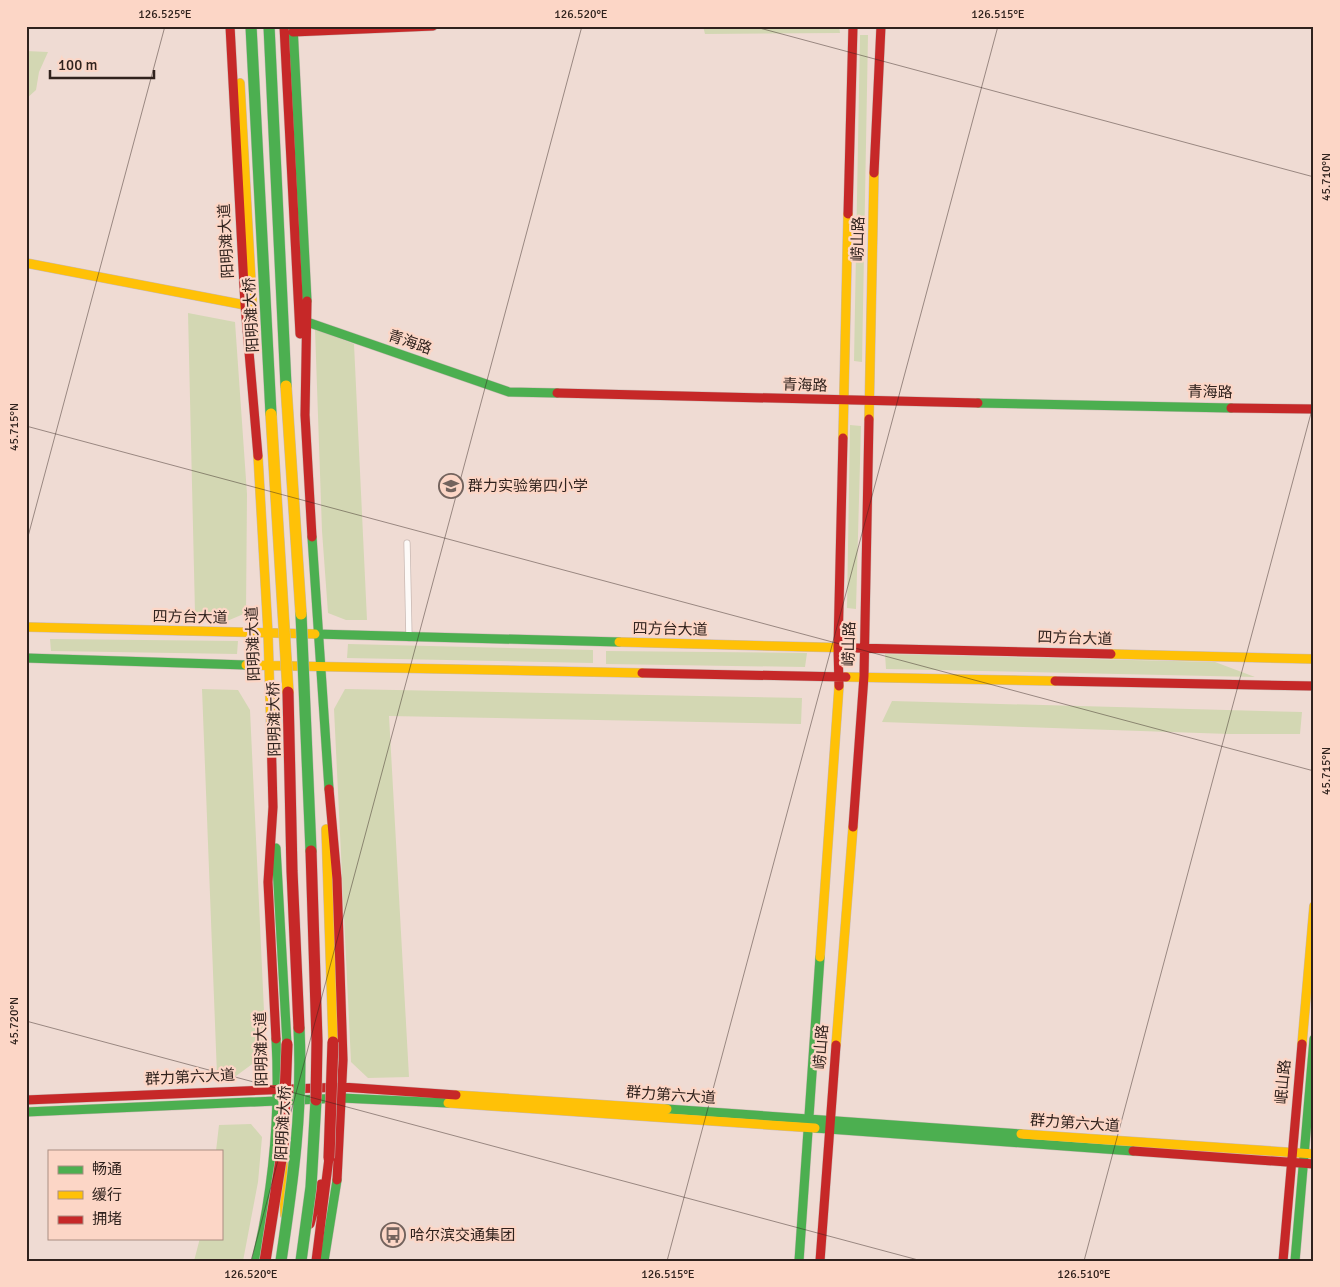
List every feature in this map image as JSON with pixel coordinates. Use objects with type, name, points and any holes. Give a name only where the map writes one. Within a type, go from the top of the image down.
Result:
[{"type":"main road","name":"阳明滩大道","points":[[230,26],[245,305],[256,420],[268,634],[273,807],[268,882],[278,1051],[277,1094],[271,1174],[263,1232],[256,1261]]},
{"type":"main road","points":[[237,26],[254,300],[256,420]]},
{"type":"main road","name":"阳明滩大桥","points":[[251,26],[269,380],[288,682],[292,872],[300,1040],[301,1096],[297,1148],[281,1261]]},
{"type":"main road","name":"阳明滩大桥","points":[[268,26],[286,380],[305,681],[317,1041],[316,1127],[301,1261]]},
{"type":"main road","points":[[290,28],[433,26]]},
{"type":"main road","name":"崂山路","points":[[799,1261],[840,676],[838,647],[842,401],[853,26]]},
{"type":"main road","name":"崂山路","points":[[820,1261],[864,676],[874,183],[881,26]]},
{"type":"main road","points":[[290,28],[294,216],[325,746],[337,879],[342,1093],[337,1177],[324,1261]]},
{"type":"main road","points":[[290,28],[306,269],[305,415]]},
{"type":"main road","points":[[26,263],[245,305]]},
{"type":"main road","name":"青海路","points":[[307,322],[509,392],[870,402],[1314,409]]},
{"type":"main road","name":"四方台大道","points":[[26,627],[1314,660]]},
{"type":"main road","points":[[26,658],[268,666],[1314,686]]},
{"type":"main road","points":[[316,1261],[329,1158],[334,1065],[326,876],[325,746]]},
{"type":"main road","points":[[273,807],[279,882],[287,1044],[282,1147],[286,1235]]},
{"type":"main road","name":"岷山路","points":[[1283,1261],[1303,1158],[1314,906]]},
{"type":"main road","name":"岷山路","points":[[1295,1261],[1314,1039]]},
{"type":"main road","name":"群力第六大道","points":[[26,1100],[342,1093],[496,1105],[830,1125],[1303,1158]]},
{"type":"main road","name":"群力第六大道","points":[[26,1112],[277,1094]]},
{"type":"main road","points":[[265,1261],[282,1147]]},
{"type":"main road","points":[[304,1243],[329,1158]]},
{"type":"street","points":[[407,543],[409,638]]},
{"type":"green space","points":[[703,26],[839,26],[840,33],[705,34]]},
{"type":"green space","points":[[860,35],[868,35],[862,362],[854,361]]},
{"type":"green space","points":[[26,51],[48,52],[39,72],[36,90],[26,99]]},
{"type":"green space","points":[[188,313],[235,322],[247,494],[246,613],[227,621],[195,613]]},
{"type":"green space","points":[[315,329],[354,344],[367,620],[346,620],[328,613],[322,531]]},
{"type":"green space","points":[[850,425],[861,426],[856,609],[847,608]]},
{"type":"green space","points":[[50,639],[238,641],[237,654],[51,651]]},
{"type":"green space","points":[[348,644],[593,650],[593,663],[347,658]]},
{"type":"green space","points":[[606,651],[807,653],[805,667],[606,664]]},
{"type":"green space","points":[[885,654],[1215,662],[1255,677],[886,669]]},
{"type":"green space","points":[[202,689],[238,690],[250,710],[266,1054],[236,1076],[217,1075]]},
{"type":"green space","points":[[345,689],[802,698],[801,724],[389,716],[409,1077],[368,1078],[351,1062],[334,709]]},
{"type":"green space","points":[[892,701],[1302,712],[1300,734],[1229,734],[882,722]]},
{"type":"green space","points":[[251,1124],[262,1137],[258,1182],[243,1261],[194,1261],[199,1240],[222,1240],[222,1150],[216,1150],[219,1125]]},
{"type":"traffic: fast","points":[[251,26],[271,414]]},
{"type":"traffic: fast","points":[[269,26],[286,386]]},
{"type":"traffic: fast","points":[[293,26],[307,301]]},
{"type":"traffic: fast","points":[[307,322],[509,392],[557,393]]},
{"type":"traffic: fast","points":[[978,403],[1231,408]]},
{"type":"traffic: fast","points":[[312,537],[329,789]]},
{"type":"traffic: fast","points":[[301,614],[311,851]]},
{"type":"traffic: fast","points":[[315,634],[619,642]]},
{"type":"traffic: fast","points":[[26,658],[246,665]]},
{"type":"traffic: fast","points":[[276,848],[287,1044]]},
{"type":"traffic: fast","points":[[799,1261],[820,957]]},
{"type":"traffic: fast","points":[[281,1261],[296,1145],[300,1088],[299,1028]]},
{"type":"traffic: fast","points":[[256,1261],[267,1207],[274,1151],[277,1094],[276,1039]]},
{"type":"traffic: fast","points":[[1295,1261],[1314,1039]]},
{"type":"traffic: fast","points":[[26,1112],[342,1098],[448,1103]]},
{"type":"traffic: fast","points":[[301,1261],[311,1187],[316,1100]]},
{"type":"traffic: fast","points":[[667,1109],[1021,1134]]},
{"type":"traffic: fast","points":[[815,1128],[1133,1151]]},
{"type":"traffic: fast","points":[[324,1261],[337,1180]]},
{"type":"traffic: slow","points":[[240,83],[254,334]]},
{"type":"traffic: slow","points":[[869,419],[874,173]]},
{"type":"traffic: slow","points":[[843,438],[848,214]]},
{"type":"traffic: slow","points":[[26,263],[245,305]]},
{"type":"traffic: slow","points":[[286,386],[301,614]]},
{"type":"traffic: slow","points":[[271,414],[288,692]]},
{"type":"traffic: slow","points":[[258,456],[268,633],[271,732]]},
{"type":"traffic: slow","points":[[26,627],[315,634]]},
{"type":"traffic: slow","points":[[619,642],[854,648]]},
{"type":"traffic: slow","points":[[1111,654],[1314,659]]},
{"type":"traffic: slow","points":[[246,665],[642,673]]},
{"type":"traffic: slow","points":[[846,677],[1055,681]]},
{"type":"traffic: slow","points":[[820,957],[839,686]]},
{"type":"traffic: slow","points":[[836,1045],[853,827]]},
{"type":"traffic: slow","points":[[326,829],[333,1042]]},
{"type":"traffic: slow","points":[[1302,1044],[1314,906]]},
{"type":"traffic: slow","points":[[456,1095],[667,1109]]},
{"type":"traffic: slow","points":[[448,1103],[815,1128]]},
{"type":"traffic: slow","points":[[1021,1134],[1314,1154]]},
{"type":"traffic: slow","points":[[283,1164],[285,1215]]},
{"type":"traffic: jam","points":[[230,26],[245,305],[258,456]]},
{"type":"traffic: jam","points":[[284,26],[300,334]]},
{"type":"traffic: jam","points":[[293,32],[433,26]]},
{"type":"traffic: jam","points":[[848,214],[853,26]]},
{"type":"traffic: jam","points":[[874,173],[881,26]]},
{"type":"traffic: jam","points":[[307,301],[305,415],[312,537]]},
{"type":"traffic: jam","points":[[557,393],[978,403]]},
{"type":"traffic: jam","points":[[1231,408],[1314,409]]},
{"type":"traffic: jam","points":[[853,827],[864,676],[869,419]]},
{"type":"traffic: jam","points":[[839,686],[838,647],[843,438]]},
{"type":"traffic: jam","points":[[854,648],[1111,654]]},
{"type":"traffic: jam","points":[[642,673],[846,677]]},
{"type":"traffic: jam","points":[[1055,681],[1314,686]]},
{"type":"traffic: jam","points":[[288,692],[292,871],[299,1028]]},
{"type":"traffic: jam","points":[[271,732],[273,807],[268,882],[276,1039]]},
{"type":"traffic: jam","points":[[329,789],[337,879],[343,1060],[337,1180]]},
{"type":"traffic: jam","points":[[311,851],[317,1041],[316,1100]]},
{"type":"traffic: jam","points":[[329,1158],[333,1042]]},
{"type":"traffic: jam","points":[[265,1261],[283,1147],[287,1044]]},
{"type":"traffic: jam","points":[[1283,1261],[1302,1044]]},
{"type":"traffic: jam","points":[[820,1261],[836,1045]]},
{"type":"traffic: jam","points":[[26,1100],[342,1087],[456,1095]]},
{"type":"traffic: jam","points":[[1133,1151],[1314,1164]]},
{"type":"traffic: jam","points":[[316,1261],[329,1158]]},
{"type":"traffic: jam","points":[[310,1224],[321,1184]]},
{"type":"place","name":"群力实验第四小学","points":[[451,486]]},
{"type":"place","name":"哈尔滨交通集团","points":[[393,1235]]}]
